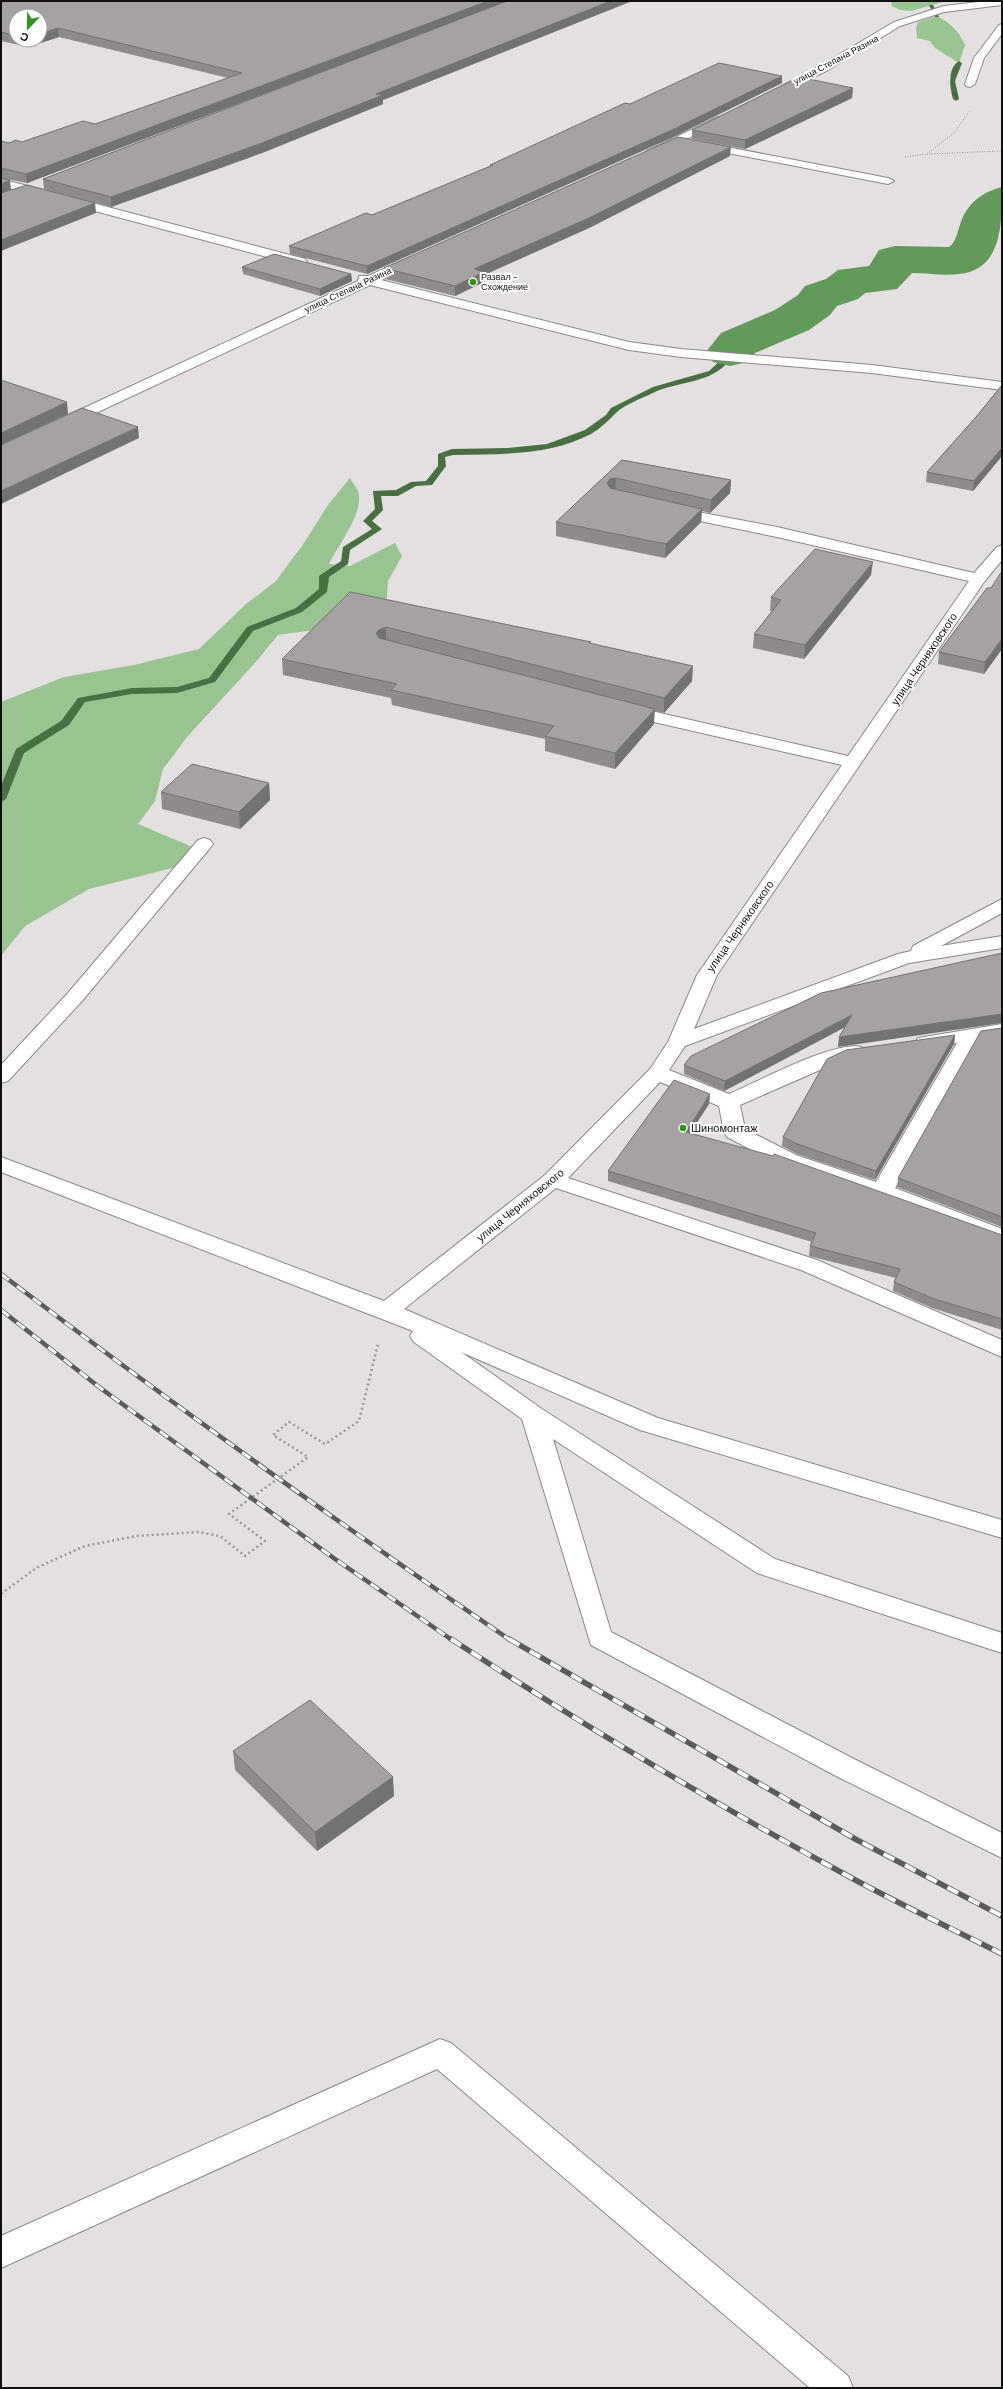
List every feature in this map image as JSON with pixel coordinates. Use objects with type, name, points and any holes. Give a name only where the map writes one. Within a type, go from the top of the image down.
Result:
[{"type":"street","name":"улица Степана Разина","points":[[768,96],[824,68],[897,24],[921,14],[944,9],[1002,2]]},
{"type":"street","points":[[970,84],[979,58],[1002,27]]},
{"type":"street","points":[[640,157],[732,113]]},
{"type":"street","points":[[676,140],[888,181]]},
{"type":"street","points":[[1,182],[315,266]]},
{"type":"street","points":[[8,196],[43,183]]},
{"type":"street","name":"улица Степана Разина","points":[[51,429],[426,254]]},
{"type":"street","points":[[353,276],[454,303],[629,346],[681,353],[842,366],[1002,386]]},
{"type":"street","points":[[657,507],[777,532],[978,579]]},
{"type":"street","name":"улица Черняховского","points":[[387,1311],[553,1180],[657,1073],[678,1042],[707,975],[854,763],[978,579],[1002,550]]},
{"type":"street","points":[[607,705],[854,763]]},
{"type":"street","points":[[1,1077],[75,998],[204,844]]},
{"type":"street","points":[[678,1042],[905,958],[1002,905]]},
{"type":"street","points":[[905,958],[1002,942]]},
{"type":"street","points":[[909,1044],[971,1036],[1002,1030]]},
{"type":"street","points":[[882,1191],[971,1036]]},
{"type":"street","points":[[657,1073],[729,1102],[840,1053],[871,1049]]},
{"type":"street","points":[[729,1102],[735,1132],[788,1160],[882,1191],[1002,1237]]},
{"type":"street","points":[[1,1164],[387,1311],[649,1424],[1002,1529]]},
{"type":"street","points":[[553,1180],[809,1265],[1002,1349]]},
{"type":"street","points":[[387,1311],[533,1415],[766,1566],[1002,1643]]},
{"type":"street","points":[[533,1415],[600,1638],[846,1768],[1002,1846]]},
{"type":"street","points":[[1,2252],[440,2053],[836,2388]]},
{"type":"path","points":[[927,154],[955,132],[971,108],[970,84]]},
{"type":"path","points":[[904,158],[927,154],[1002,151]]},
{"type":"path","points":[[1,1594],[36,1568],[85,1546],[121,1539],[198,1532],[220,1536],[245,1556],[265,1541],[229,1514],[308,1457],[273,1434],[289,1422],[325,1444],[359,1421],[387,1311]]},
{"type":"green space","points":[[891,1],[946,1],[911,11],[900,10],[892,6]]},
{"type":"green space","points":[[937,16],[954,28],[965,45],[959,63],[935,48],[930,41],[917,38],[916,28],[918,22]]},
{"type":"green space","points":[[350,478],[358,491],[358,509],[350,528],[329,564],[350,566],[395,543],[402,556],[388,581],[386,606],[328,628],[278,635],[254,664],[187,737],[163,769],[155,801],[138,824],[202,851],[180,866],[89,889],[25,926],[1,956],[1,702],[64,677],[134,665],[199,649],[246,604],[275,582],[302,546],[328,505]]},
{"type":"building","points":[[1,1],[488,1],[26,174],[1,168],[1,141],[9,143],[16,140],[22,142],[83,121],[95,124],[242,73],[58,28],[48,31],[48,8],[8,8],[8,34],[1,32]]},
{"type":"building","points":[[507,1],[611,1],[376,94],[383,95],[262,143],[111,197],[43,179]]},
{"type":"building","points":[[719,63],[782,76],[672,130],[367,266],[289,246],[366,213],[372,215],[493,165],[490,165],[625,103],[630,104]]},
{"type":"building","points":[[799,77],[853,88],[745,140],[692,130]]},
{"type":"building","points":[[678,137],[731,147],[589,218],[474,269],[484,272],[455,286],[384,268]]},
{"type":"building","points":[[1,178],[10,180],[1,184]]},
{"type":"building","points":[[27,185],[95,203],[1,240],[1,193]]},
{"type":"building","points":[[274,254],[351,274],[320,289],[242,267]]},
{"type":"building","points":[[1,380],[67,402],[1,433]]},
{"type":"building","points":[[1002,385],[1002,448],[974,481],[927,472],[976,417]]},
{"type":"building","points":[[82,408],[138,427],[1,491],[1,445]]},
{"type":"building","points":[[622,460],[731,480],[711,500],[616,478],[610,479],[607,483],[610,488],[702,509],[666,544],[556,522]]},
{"type":"building","points":[[815,549],[873,562],[805,645],[754,634],[781,600],[771,597]]},
{"type":"building","points":[[1002,571],[1002,639],[985,662],[939,652],[987,588],[991,588]]},
{"type":"building","points":[[350,592],[591,642],[589,643],[693,666],[664,698],[386,627],[376,633],[379,638],[655,709],[615,753],[545,736],[554,726],[391,690],[397,684],[282,659]]},
{"type":"building","points":[[192,764],[269,783],[239,812],[161,792]]},
{"type":"building","points":[[1002,953],[1002,1014],[839,1037],[852,1015],[725,1081],[684,1065],[691,1056],[821,993]]},
{"type":"building","points":[[1002,1028],[1002,1217],[898,1178],[981,1031]]},
{"type":"building","points":[[955,1035],[876,1171],[797,1144],[783,1137],[827,1059],[846,1050]]},
{"type":"building","points":[[674,1080],[710,1094],[686,1132],[773,1156],[774,1154],[1002,1235],[1002,1319],[934,1299],[894,1282],[900,1269],[810,1246],[816,1233],[608,1171]]},
{"type":"building","points":[[310,1700],[393,1777],[315,1832],[233,1751]]},
{"type":"waterway","points":[[931,6],[937,16]]},
{"type":"waterway","points":[[956,99],[952,81],[959,63]]},
{"type":"waterway","points":[[730,352],[738,343],[792,320],[814,305],[821,296],[842,289],[854,280],[881,279],[894,267],[895,259],[959,261],[972,250],[977,240],[982,222],[988,211],[1002,200]]},
{"type":"waterway","points":[[1,799],[20,751],[65,723],[82,700],[132,691],[177,690],[212,680],[250,629],[299,610],[324,590],[324,576],[345,562],[346,549],[378,529],[367,521],[379,510],[376,493],[398,493],[414,484],[429,483],[442,466],[441,456],[452,452],[507,451],[548,446],[588,432],[609,417],[614,410],[656,389],[712,373],[725,361]]},
{"type":"railway","points":[[1,1274],[253,1460],[510,1640]]},
{"type":"railway","points":[[1,1310],[99,1387],[335,1559],[452,1640]]},
{"type":"railway","points":[[451,1639],[598,1732],[747,1820],[867,1886],[1002,1954]]},
{"type":"railway","points":[[509,1639],[857,1840],[1002,1916]]},
{"type":"place","name":"Развал - Схождение","points":[[473,282]]},
{"type":"place","name":"Шиномонтаж","points":[[683,1128]]}]
